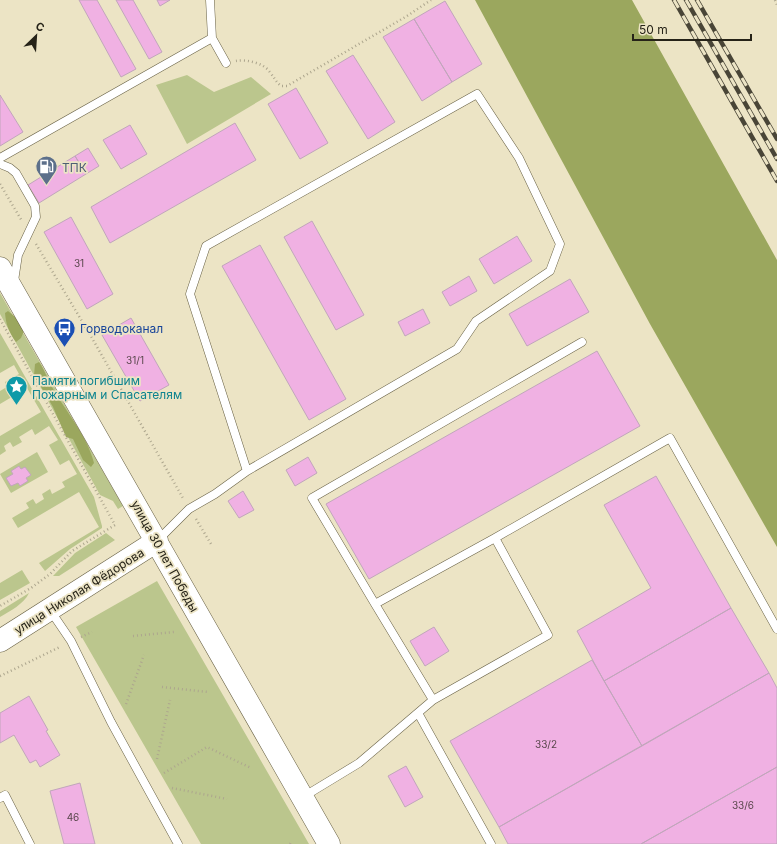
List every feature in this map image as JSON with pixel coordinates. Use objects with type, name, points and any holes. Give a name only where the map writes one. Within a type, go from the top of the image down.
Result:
[{"type":"street","name":"улица 30 лет Победы","points":[[0,268],[329,844]]},
{"type":"street","name":"улица Николая Фёдорова","points":[[0,641],[157,541]]},
{"type":"lane","points":[[210,0],[212,38],[226,63]]},
{"type":"lane","points":[[0,158],[212,38]]},
{"type":"lane","points":[[157,541],[189,509],[215,494],[247,471],[457,349],[476,321],[550,270],[560,244],[520,158],[476,94],[206,246],[190,294],[247,471]]},
{"type":"lane","points":[[0,164],[10,168],[16,173],[35,206],[36,217],[18,255],[12,290]]},
{"type":"lane","points":[[432,700],[312,498],[582,342]]},
{"type":"lane","points":[[375,604],[495,538],[670,438],[777,629]]},
{"type":"lane","points":[[302,797],[359,763],[432,700],[548,635],[495,538]]},
{"type":"lane","points":[[50,610],[71,641],[111,722],[178,844]]},
{"type":"lane","points":[[418,713],[491,844]]},
{"type":"lane","points":[[0,798],[5,795],[30,844]]},
{"type":"path","points":[[226,63],[239,60],[253,61],[268,69],[277,83],[281,86],[287,86],[407,16],[431,0]]},
{"type":"path","points":[[775,0],[777,4]]},
{"type":"path","points":[[0,184],[92,338],[189,509],[211,544]]},
{"type":"path","points":[[0,319],[115,525],[72,551],[50,574],[31,588],[0,606]]},
{"type":"path","points":[[0,676],[92,632]]},
{"type":"path","points":[[133,636],[174,632]]},
{"type":"path","points":[[126,704],[144,655]]},
{"type":"path","points":[[162,687],[208,692]]},
{"type":"path","points":[[156,759],[170,700]]},
{"type":"path","points":[[164,773],[207,748],[251,768]]},
{"type":"path","points":[[172,788],[227,799]]},
{"type":"green space","points":[[475,0],[632,0],[777,260],[777,547],[650,324]]},
{"type":"green space","points":[[187,75],[214,92],[251,77],[271,94],[187,144],[156,85]]},
{"type":"green space","points":[[0,293],[123,506],[118,509],[113,501],[100,495],[0,314]]},
{"type":"green space","points":[[8,311],[19,320],[24,331],[21,338],[16,342],[7,325],[5,313]]},
{"type":"green space","points":[[0,333],[94,497],[102,526],[102,528],[70,549],[45,571],[39,563],[99,527],[79,492],[18,528],[12,518],[29,508],[26,503],[33,499],[36,504],[44,499],[42,494],[50,489],[52,494],[65,487],[62,482],[77,474],[69,460],[60,465],[49,445],[58,440],[49,426],[35,435],[32,429],[19,437],[22,442],[13,447],[10,442],[4,446],[6,451],[0,455],[0,436],[41,412],[27,388],[0,404],[0,391],[7,387],[5,382],[19,374],[14,365],[0,373]]},
{"type":"green space","points":[[39,362],[52,387],[76,424],[91,453],[94,463],[91,467],[83,460],[73,439],[66,437],[53,407],[34,375],[35,364]]},
{"type":"green space","points":[[37,452],[48,472],[11,493],[0,474]]},
{"type":"green space","points":[[106,533],[115,540],[59,576],[53,576],[75,553]]},
{"type":"green space","points":[[22,570],[30,583],[0,600],[0,583]]},
{"type":"green space","points":[[157,581],[309,844],[201,844],[76,627]]},
{"type":"green space","points":[[29,593],[24,601],[0,617],[0,611]]},
{"type":"building","points":[[79,0],[97,0],[136,69],[121,77]]},
{"type":"building","points":[[116,0],[133,0],[162,52],[149,59]]},
{"type":"building","points":[[157,0],[170,0],[160,6]]},
{"type":"building","points":[[445,1],[482,64],[452,82],[414,19]]},
{"type":"building","points":[[414,19],[452,82],[422,101],[383,37]]},
{"type":"building","points":[[353,55],[395,122],[368,139],[326,71]]},
{"type":"building","points":[[296,88],[328,143],[300,159],[268,104]]},
{"type":"building","points":[[0,95],[23,132],[0,146]]},
{"type":"building","points":[[235,123],[256,160],[110,243],[91,207]]},
{"type":"building","points":[[130,125],[147,154],[121,169],[103,140]]},
{"type":"building","points":[[88,148],[99,166],[86,174],[75,156]]},
{"type":"building","points":[[75,156],[86,174],[39,203],[28,185]]},
{"type":"building","points":[[71,217],[113,294],[87,309],[44,232]]},
{"type":"building","points":[[312,221],[364,315],[336,330],[284,237]]},
{"type":"building","points":[[517,236],[532,261],[494,284],[479,259]]},
{"type":"building","points":[[260,245],[346,399],[309,420],[222,266]]},
{"type":"building","points":[[469,276],[477,291],[450,306],[442,292]]},
{"type":"building","points":[[570,279],[589,312],[527,346],[509,314]]},
{"type":"building","points":[[423,309],[430,323],[405,336],[398,322]]},
{"type":"building","points":[[131,318],[169,385],[140,401],[102,335]]},
{"type":"building","points":[[597,351],[640,426],[369,579],[326,504]]},
{"type":"building","points":[[308,457],[317,473],[295,486],[286,470]]},
{"type":"building","points":[[19,466],[21,469],[25,467],[31,475],[26,478],[28,481],[20,486],[18,483],[11,486],[6,478],[13,474],[11,471]]},
{"type":"building","points":[[656,476],[731,608],[604,681],[577,631],[651,588],[604,505]]},
{"type":"building","points":[[243,491],[254,510],[239,518],[228,501]]},
{"type":"building","points":[[731,608],[769,673],[642,746],[604,681]]},
{"type":"building","points":[[434,627],[449,651],[425,666],[410,641]]},
{"type":"building","points":[[592,660],[642,746],[499,827],[450,741]]},
{"type":"building","points":[[769,673],[777,688],[777,767],[641,844],[508,844],[499,827]]},
{"type":"building","points":[[29,696],[48,730],[46,731],[60,755],[40,767],[36,760],[30,763],[14,735],[0,743],[0,713]]},
{"type":"building","points":[[406,766],[423,797],[405,807],[388,776]]},
{"type":"building","points":[[777,767],[777,844],[641,844]]},
{"type":"building","points":[[80,783],[95,844],[64,844],[50,791]]},
{"type":"railway","points":[[674,0],[777,181]]},
{"type":"railway","points":[[686,0],[777,159]]},
{"type":"railway","points":[[697,0],[777,139]]},
{"type":"place","name":"ТПК","points":[[46,186]]},
{"type":"place","name":"Горводоканал","points":[[65,348]]},
{"type":"place","name":"Памяти погибшим Пожарным и Спасателям","points":[[17,406]]}]
